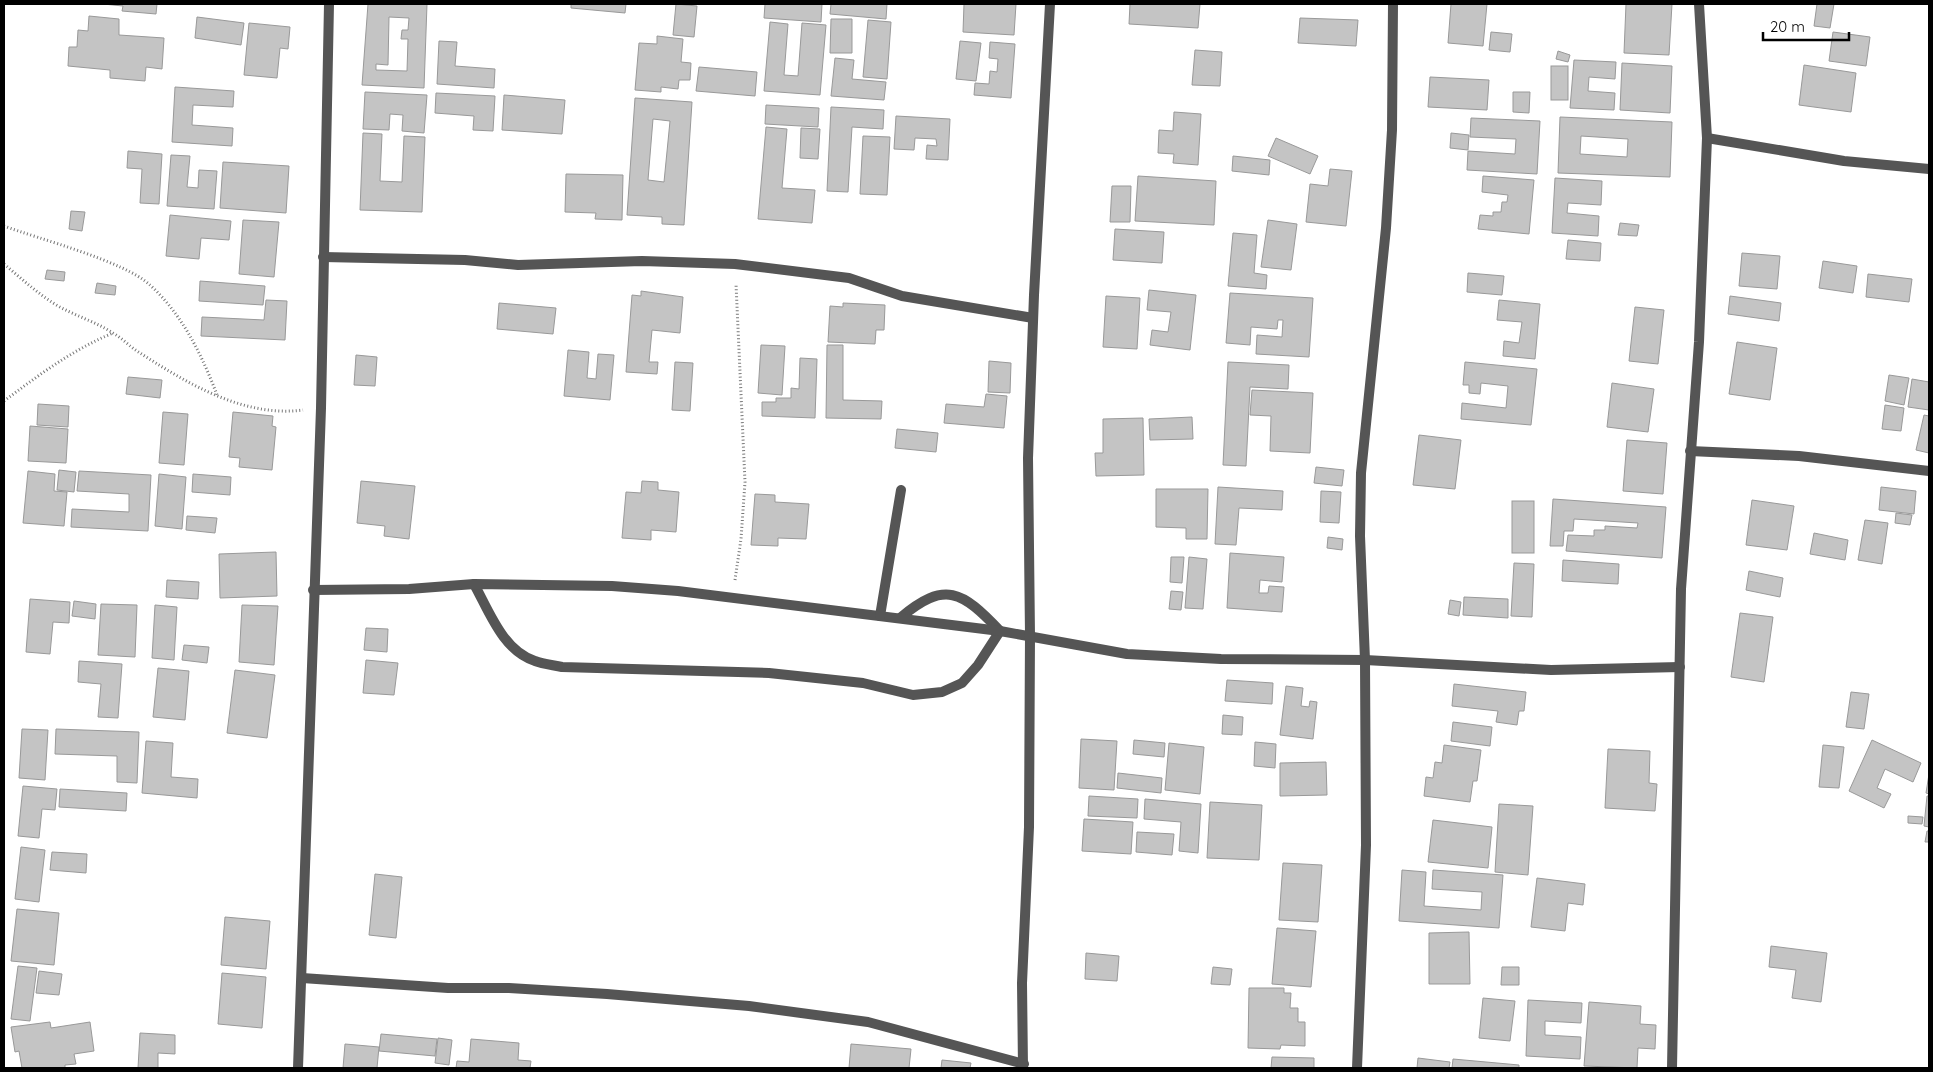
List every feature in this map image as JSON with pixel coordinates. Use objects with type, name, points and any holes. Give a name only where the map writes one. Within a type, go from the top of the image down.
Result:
[{"type":"street","points":[[298,1068],[321,408],[329,4]]},
{"type":"street","points":[[302,978],[448,988],[509,988],[597,993],[749,1006],[868,1022],[1023,1066],[1022,983],[1028,827],[1030,635],[1028,458],[1033,318],[1050,4]]},
{"type":"street","points":[[1356,1068],[1366,844],[1365,660],[1360,545],[1361,473],[1386,228],[1392,130],[1393,4]]},
{"type":"street","points":[[1672,1068],[1681,589],[1698,342],[1707,138],[1698,4]]},
{"type":"street","points":[[1707,138],[1844,161],[1929,169]]},
{"type":"street","points":[[323,257],[465,260],[518,265],[642,261],[735,264],[849,278],[902,296],[1033,318]]},
{"type":"street","points":[[1690,451],[1799,456],[1929,471]]},
{"type":"street","points":[[880,616],[901,490]]},
{"type":"street","points":[[314,590],[409,589],[474,584],[612,586],[733,598],[1000,631],[1127,654],[1221,659],[1365,660],[1550,670],[1680,667]]},
{"type":"street","points":[[474,584],[504,637],[518,652],[534,661],[562,667],[769,673],[863,683],[913,694],[942,692],[962,684],[978,665],[1000,631]]},
{"type":"street","points":[[900,618],[924,601],[944,594],[959,597],[978,608],[1000,631]]},
{"type":"path","points":[[4,226],[98,259],[149,284],[186,329],[206,365],[218,396]]},
{"type":"path","points":[[4,264],[31,288],[58,305],[113,332],[136,351],[202,389],[218,396],[278,412],[321,408]]},
{"type":"path","points":[[733,598],[741,539],[745,482],[735,264]]},
{"type":"path","points":[[4,401],[62,358],[85,344],[113,332]]},
{"type":"building","points":[[103,4],[157,4],[156,14],[122,11],[123,6]]},
{"type":"building","points":[[368,4],[427,4],[424,88],[362,85]],"holes":[[[389,17],[409,18],[408,30],[402,30],[401,39],[408,39],[407,71],[376,70],[376,64],[388,65]]]},
{"type":"building","points":[[571,4],[626,4],[625,13],[571,8]]},
{"type":"building","points":[[676,4],[697,6],[694,37],[673,35]]},
{"type":"building","points":[[765,4],[822,4],[821,22],[764,18]]},
{"type":"building","points":[[831,4],[887,4],[886,19],[830,14]]},
{"type":"building","points":[[964,4],[1016,4],[1014,35],[963,32]]},
{"type":"building","points":[[1130,4],[1200,4],[1198,28],[1129,24]]},
{"type":"building","points":[[1451,4],[1487,4],[1483,46],[1448,43]]},
{"type":"building","points":[[1626,4],[1672,4],[1669,55],[1624,53]]},
{"type":"building","points":[[1817,4],[1834,4],[1830,28],[1814,26]]},
{"type":"building","points":[[89,16],[119,19],[119,35],[164,38],[162,69],[146,67],[145,81],[110,78],[110,70],[68,66],[69,47],[77,47],[78,30],[88,31]]},
{"type":"building","points":[[197,17],[244,23],[241,45],[195,38]]},
{"type":"building","points":[[1300,18],[1358,20],[1356,46],[1298,43]]},
{"type":"building","points":[[831,19],[852,19],[852,53],[830,53]]},
{"type":"building","points":[[868,20],[891,22],[887,79],[863,77]]},
{"type":"building","points":[[770,22],[788,24],[784,75],[798,76],[802,23],[826,25],[820,95],[764,91]]},
{"type":"building","points":[[249,23],[290,27],[288,49],[280,48],[277,78],[244,75]]},
{"type":"building","points":[[1491,32],[1512,34],[1510,52],[1489,50]]},
{"type":"building","points":[[1833,32],[1870,37],[1866,66],[1829,61]]},
{"type":"building","points":[[657,36],[683,39],[681,62],[691,63],[690,80],[679,80],[678,89],[661,87],[661,92],[635,90],[639,43],[657,44]]},
{"type":"building","points":[[439,41],[457,42],[455,66],[495,69],[494,88],[437,84]]},
{"type":"building","points":[[960,41],[981,43],[976,81],[956,79]]},
{"type":"building","points":[[990,42],[1015,44],[1011,98],[974,95],[975,83],[989,84],[990,71],[997,72],[998,59],[989,58]]},
{"type":"building","points":[[1195,50],[1222,52],[1220,86],[1192,85]]},
{"type":"building","points":[[1558,51],[1570,55],[1568,62],[1556,59]]},
{"type":"building","points":[[835,58],[854,60],[852,79],[886,82],[884,100],[831,96]]},
{"type":"building","points":[[1574,60],[1616,62],[1615,79],[1589,77],[1588,91],[1615,93],[1614,110],[1570,108]]},
{"type":"building","points":[[1622,63],[1672,66],[1670,113],[1620,110]]},
{"type":"building","points":[[1804,65],[1856,73],[1851,112],[1799,105]]},
{"type":"building","points":[[1551,66],[1568,66],[1568,100],[1551,100]]},
{"type":"building","points":[[699,67],[757,72],[755,96],[696,91]]},
{"type":"building","points":[[1430,77],[1489,80],[1487,110],[1428,107]]},
{"type":"building","points":[[175,87],[234,91],[233,107],[193,105],[192,125],[233,128],[232,146],[172,142]]},
{"type":"building","points":[[365,92],[427,95],[424,133],[402,131],[403,115],[390,114],[389,130],[363,129]]},
{"type":"building","points":[[1513,92],[1530,92],[1529,113],[1513,112]]},
{"type":"building","points":[[436,93],[495,96],[493,131],[473,130],[474,116],[435,113]]},
{"type":"building","points":[[504,95],[565,100],[562,134],[502,130]]},
{"type":"building","points":[[635,98],[692,102],[684,225],[662,224],[662,217],[627,215]],"holes":[[[653,119],[670,121],[664,182],[648,180]]]},
{"type":"building","points":[[766,105],[819,108],[818,127],[765,124]]},
{"type":"building","points":[[831,107],[884,110],[883,129],[852,127],[848,192],[827,191]]},
{"type":"building","points":[[1174,112],[1201,114],[1198,165],[1173,163],[1174,154],[1158,153],[1159,130],[1173,131]]},
{"type":"building","points":[[896,116],[950,119],[948,160],[926,159],[927,145],[937,146],[936,139],[915,138],[914,150],[894,149]]},
{"type":"building","points":[[1560,117],[1672,122],[1670,177],[1558,173]],"holes":[[[1581,136],[1628,139],[1627,157],[1580,154]]]},
{"type":"building","points":[[1471,118],[1540,121],[1537,174],[1467,170],[1468,151],[1515,154],[1516,139],[1470,137]]},
{"type":"building","points":[[766,127],[787,129],[782,188],[815,190],[812,223],[758,219]]},
{"type":"building","points":[[801,128],[820,129],[818,159],[800,158]]},
{"type":"building","points":[[363,133],[382,134],[380,181],[402,182],[404,136],[425,137],[422,212],[360,210]]},
{"type":"building","points":[[1451,133],[1469,135],[1468,150],[1450,148]]},
{"type":"building","points":[[863,136],[890,137],[887,195],[860,194]]},
{"type":"building","points":[[1276,138],[1318,156],[1310,174],[1268,156]]},
{"type":"building","points":[[128,151],[162,154],[159,204],[140,203],[142,169],[127,168]]},
{"type":"building","points":[[171,155],[190,156],[187,187],[198,188],[199,170],[217,171],[214,209],[167,206]]},
{"type":"building","points":[[1233,156],[1270,160],[1269,175],[1232,171]]},
{"type":"building","points":[[223,162],[289,166],[286,213],[220,208]]},
{"type":"building","points":[[1330,169],[1352,171],[1346,226],[1306,222],[1310,184],[1328,186]]},
{"type":"building","points":[[566,174],[623,175],[622,220],[595,219],[596,213],[565,212]]},
{"type":"building","points":[[1138,176],[1216,181],[1214,225],[1135,221]]},
{"type":"building","points":[[1483,176],[1534,180],[1529,234],[1478,229],[1480,215],[1493,216],[1493,212],[1501,212],[1502,202],[1507,202],[1508,195],[1482,192]]},
{"type":"building","points":[[1555,178],[1602,181],[1601,205],[1568,203],[1567,213],[1599,216],[1598,236],[1552,233]]},
{"type":"building","points":[[1112,186],[1131,186],[1130,222],[1110,222]]},
{"type":"building","points":[[71,211],[85,212],[82,231],[69,229]]},
{"type":"building","points":[[170,215],[231,221],[229,240],[201,238],[199,259],[166,256]]},
{"type":"building","points":[[243,220],[279,222],[274,277],[239,274]]},
{"type":"building","points":[[1268,220],[1297,224],[1291,270],[1261,267]]},
{"type":"building","points":[[1620,223],[1639,225],[1637,236],[1618,235]]},
{"type":"building","points":[[1115,229],[1164,232],[1162,263],[1113,260]]},
{"type":"building","points":[[1233,233],[1257,235],[1254,273],[1267,275],[1266,289],[1228,286]]},
{"type":"building","points":[[1568,240],[1601,243],[1600,261],[1566,259]]},
{"type":"building","points":[[1742,253],[1780,256],[1777,289],[1739,286]]},
{"type":"building","points":[[1823,261],[1857,266],[1853,293],[1819,288]]},
{"type":"building","points":[[47,270],[65,272],[64,281],[45,279]]},
{"type":"building","points":[[1468,273],[1504,276],[1502,295],[1467,292]]},
{"type":"building","points":[[1868,274],[1912,279],[1909,302],[1866,297]]},
{"type":"building","points":[[200,281],[265,286],[263,305],[199,301]]},
{"type":"building","points":[[97,283],[116,286],[115,295],[95,293]]},
{"type":"building","points":[[1149,290],[1196,295],[1190,350],[1150,345],[1152,330],[1168,332],[1171,312],[1147,310]]},
{"type":"building","points":[[641,291],[683,297],[680,333],[652,330],[649,362],[658,362],[657,374],[626,372],[632,295],[641,296]]},
{"type":"building","points":[[1230,293],[1313,298],[1309,357],[1256,354],[1257,335],[1282,337],[1283,320],[1278,320],[1277,329],[1251,327],[1250,345],[1226,343]]},
{"type":"building","points":[[1106,296],[1140,298],[1137,349],[1103,347]]},
{"type":"building","points":[[1730,296],[1781,303],[1779,321],[1728,314]]},
{"type":"building","points":[[266,300],[287,301],[285,340],[201,336],[202,317],[264,320]]},
{"type":"building","points":[[1499,300],[1540,304],[1535,359],[1503,356],[1504,341],[1519,343],[1522,322],[1497,320]]},
{"type":"building","points":[[499,303],[556,308],[553,334],[497,329]]},
{"type":"building","points":[[843,303],[885,305],[884,330],[876,330],[875,344],[828,342],[830,306],[843,307]]},
{"type":"building","points":[[1635,307],[1664,310],[1658,364],[1629,361]]},
{"type":"building","points":[[1737,342],[1777,348],[1770,400],[1729,394]]},
{"type":"building","points":[[761,345],[785,346],[782,395],[758,393]]},
{"type":"building","points":[[827,345],[843,345],[843,400],[882,401],[881,419],[826,418]]},
{"type":"building","points":[[568,350],[589,352],[587,378],[596,379],[598,354],[614,355],[610,400],[564,396]]},
{"type":"building","points":[[356,355],[377,357],[375,386],[354,385]]},
{"type":"building","points":[[800,358],[817,359],[815,418],[762,416],[762,402],[776,402],[776,398],[791,398],[791,388],[799,389]]},
{"type":"building","points":[[989,361],[1011,363],[1010,393],[988,392]]},
{"type":"building","points":[[675,362],[693,363],[690,411],[672,410]]},
{"type":"building","points":[[1228,362],[1289,365],[1288,389],[1250,387],[1246,466],[1223,465]]},
{"type":"building","points":[[1465,362],[1537,369],[1531,425],[1461,419],[1462,403],[1506,408],[1508,386],[1481,383],[1480,394],[1469,393],[1469,385],[1463,385]]},
{"type":"building","points":[[1889,375],[1909,378],[1904,405],[1885,401]]},
{"type":"building","points":[[128,377],[162,380],[160,398],[126,394]]},
{"type":"building","points":[[1912,379],[1929,382],[1929,410],[1908,407]]},
{"type":"building","points":[[1612,383],[1654,389],[1648,432],[1607,427]]},
{"type":"building","points":[[1252,390],[1313,393],[1310,453],[1270,451],[1271,416],[1250,415]]},
{"type":"building","points":[[986,394],[1007,396],[1004,428],[944,423],[946,404],[984,407]]},
{"type":"building","points":[[38,404],[69,406],[68,427],[37,425]]},
{"type":"building","points":[[1885,405],[1904,408],[1901,431],[1882,429]]},
{"type":"building","points":[[163,412],[188,414],[184,465],[159,463]]},
{"type":"building","points":[[233,412],[273,416],[272,426],[276,427],[272,470],[239,467],[240,458],[229,457]]},
{"type":"building","points":[[1924,415],[1929,416],[1929,453],[1916,450]]},
{"type":"building","points":[[1192,417],[1193,439],[1150,440],[1149,419]]},
{"type":"building","points":[[1143,418],[1144,475],[1096,476],[1095,453],[1103,453],[1103,419]]},
{"type":"building","points":[[30,426],[68,429],[66,463],[28,461]]},
{"type":"building","points":[[897,429],[938,433],[936,452],[895,448]]},
{"type":"building","points":[[1419,435],[1461,440],[1455,489],[1413,485]]},
{"type":"building","points":[[1627,440],[1667,443],[1663,494],[1623,491]]},
{"type":"building","points":[[1316,467],[1344,470],[1342,486],[1314,483]]},
{"type":"building","points":[[59,470],[76,472],[74,492],[57,490]]},
{"type":"building","points":[[28,471],[55,474],[54,491],[67,492],[64,526],[23,523]]},
{"type":"building","points":[[79,471],[151,475],[148,531],[71,527],[72,509],[129,512],[129,494],[77,491]]},
{"type":"building","points":[[159,474],[186,477],[182,529],[155,526]]},
{"type":"building","points":[[193,474],[231,477],[230,495],[192,492]]},
{"type":"building","points":[[361,481],[415,486],[409,539],[384,536],[385,526],[357,523]]},
{"type":"building","points":[[642,481],[658,482],[658,490],[679,492],[676,532],[651,530],[651,540],[622,538],[626,492],[641,493]]},
{"type":"building","points":[[1218,487],[1283,491],[1282,510],[1239,508],[1236,545],[1215,544]]},
{"type":"building","points":[[1881,487],[1916,491],[1914,514],[1879,510]]},
{"type":"building","points":[[1156,489],[1208,489],[1207,539],[1186,539],[1186,528],[1156,527]]},
{"type":"building","points":[[1321,491],[1341,492],[1339,523],[1320,522]]},
{"type":"building","points":[[755,494],[775,495],[775,502],[809,504],[806,539],[778,538],[778,546],[751,545]]},
{"type":"building","points":[[1553,499],[1666,507],[1662,558],[1566,551],[1568,535],[1594,536],[1594,530],[1605,530],[1605,526],[1637,528],[1638,523],[1574,519],[1573,531],[1564,531],[1563,546],[1550,546]]},
{"type":"building","points":[[1752,500],[1794,506],[1787,550],[1746,545]]},
{"type":"building","points":[[1512,501],[1534,501],[1534,553],[1512,553]]},
{"type":"building","points":[[1896,513],[1912,515],[1910,525],[1895,523]]},
{"type":"building","points":[[187,516],[217,518],[215,533],[186,530]]},
{"type":"building","points":[[1865,520],[1888,523],[1882,564],[1858,560]]},
{"type":"building","points":[[1814,533],[1848,540],[1845,560],[1810,554]]},
{"type":"building","points":[[1328,537],[1343,539],[1342,550],[1327,548]]},
{"type":"building","points":[[276,552],[277,596],[220,598],[219,554]]},
{"type":"building","points":[[1230,553],[1284,557],[1282,582],[1260,580],[1259,593],[1268,593],[1269,586],[1284,587],[1282,612],[1227,608]]},
{"type":"building","points":[[1171,557],[1184,557],[1182,583],[1170,582]]},
{"type":"building","points":[[1189,557],[1207,559],[1203,609],[1185,608]]},
{"type":"building","points":[[1563,560],[1619,564],[1618,584],[1562,581]]},
{"type":"building","points":[[1514,563],[1534,564],[1532,617],[1511,616]]},
{"type":"building","points":[[1749,571],[1783,578],[1780,597],[1746,590]]},
{"type":"building","points":[[167,580],[199,582],[198,599],[166,597]]},
{"type":"building","points":[[1171,591],[1183,592],[1181,610],[1169,609]]},
{"type":"building","points":[[1464,597],[1508,599],[1508,618],[1463,615]]},
{"type":"building","points":[[30,599],[70,602],[69,623],[53,622],[50,654],[26,652]]},
{"type":"building","points":[[1450,600],[1461,602],[1459,616],[1448,614]]},
{"type":"building","points":[[74,601],[96,604],[95,619],[72,616]]},
{"type":"building","points":[[101,604],[137,605],[135,657],[98,655]]},
{"type":"building","points":[[155,605],[177,607],[174,660],[152,658]]},
{"type":"building","points":[[242,605],[278,606],[274,665],[239,662]]},
{"type":"building","points":[[1740,613],[1773,617],[1764,682],[1731,677]]},
{"type":"building","points":[[366,628],[388,629],[387,652],[364,650]]},
{"type":"building","points":[[184,645],[209,647],[207,663],[182,660]]},
{"type":"building","points":[[366,660],[398,663],[394,695],[363,693]]},
{"type":"building","points":[[79,661],[122,664],[118,718],[98,717],[101,684],[78,682]]},
{"type":"building","points":[[158,668],[189,671],[185,720],[153,717]]},
{"type":"building","points":[[235,670],[275,675],[267,738],[227,733]]},
{"type":"building","points":[[1227,680],[1273,683],[1272,704],[1225,701]]},
{"type":"building","points":[[1454,684],[1526,692],[1524,711],[1519,711],[1517,725],[1496,722],[1498,711],[1452,706]]},
{"type":"building","points":[[1286,686],[1303,688],[1301,706],[1309,707],[1310,701],[1317,702],[1313,739],[1280,735]]},
{"type":"building","points":[[1851,692],[1869,694],[1864,729],[1846,727]]},
{"type":"building","points":[[1223,715],[1243,717],[1242,735],[1222,734]]},
{"type":"building","points":[[1453,722],[1492,727],[1490,746],[1451,741]]},
{"type":"building","points":[[22,729],[48,730],[45,780],[19,778]]},
{"type":"building","points":[[56,729],[139,732],[137,783],[117,782],[117,756],[55,754]]},
{"type":"building","points":[[1081,739],[1117,741],[1114,790],[1079,788]]},
{"type":"building","points":[[1134,740],[1165,743],[1164,757],[1133,754]]},
{"type":"building","points":[[1872,740],[1921,763],[1913,782],[1885,769],[1877,788],[1891,794],[1884,808],[1849,791]]},
{"type":"building","points":[[146,741],[173,743],[171,777],[198,779],[197,798],[142,793]]},
{"type":"building","points":[[1255,742],[1276,744],[1275,768],[1254,766]]},
{"type":"building","points":[[1169,743],[1204,747],[1200,794],[1165,790]]},
{"type":"building","points":[[1444,745],[1481,750],[1477,781],[1473,781],[1470,802],[1424,796],[1426,777],[1433,778],[1435,762],[1442,763]]},
{"type":"building","points":[[1823,745],[1844,747],[1839,788],[1819,787]]},
{"type":"building","points":[[1608,749],[1650,751],[1649,783],[1657,784],[1655,811],[1605,808]]},
{"type":"building","points":[[1326,762],[1327,795],[1280,796],[1280,763]]},
{"type":"building","points":[[1118,773],[1162,778],[1161,793],[1117,788]]},
{"type":"building","points":[[1929,774],[1929,794],[1926,793]]},
{"type":"building","points":[[23,786],[57,789],[55,810],[42,809],[39,838],[18,836]]},
{"type":"building","points":[[60,789],[127,793],[126,811],[59,807]]},
{"type":"building","points":[[1089,796],[1138,799],[1137,818],[1088,816]]},
{"type":"building","points":[[1927,796],[1929,796],[1929,827],[1924,826]]},
{"type":"building","points":[[1145,799],[1201,804],[1198,853],[1179,851],[1181,822],[1144,819]]},
{"type":"building","points":[[1210,802],[1262,805],[1259,860],[1207,858]]},
{"type":"building","points":[[1499,804],[1533,806],[1528,875],[1495,872]]},
{"type":"building","points":[[1908,816],[1923,817],[1922,824],[1908,823]]},
{"type":"building","points":[[1084,819],[1133,822],[1131,854],[1082,851]]},
{"type":"building","points":[[1433,820],[1492,827],[1488,868],[1428,862]]},
{"type":"building","points":[[1927,831],[1929,831],[1929,842],[1925,842]]},
{"type":"building","points":[[1137,832],[1174,834],[1172,855],[1136,852]]},
{"type":"building","points":[[21,847],[45,850],[39,902],[15,899]]},
{"type":"building","points":[[52,852],[87,854],[86,873],[50,870]]},
{"type":"building","points":[[1283,863],[1322,865],[1318,922],[1279,920]]},
{"type":"building","points":[[1402,870],[1426,872],[1424,906],[1481,910],[1482,892],[1432,889],[1433,870],[1503,875],[1499,928],[1399,921]]},
{"type":"building","points":[[375,874],[402,877],[396,938],[369,935]]},
{"type":"building","points":[[1537,878],[1585,884],[1583,905],[1568,903],[1565,931],[1531,927]]},
{"type":"building","points":[[17,909],[59,913],[54,965],[11,961]]},
{"type":"building","points":[[225,917],[270,921],[266,969],[221,965]]},
{"type":"building","points":[[1277,928],[1316,931],[1311,987],[1272,984]]},
{"type":"building","points":[[1469,932],[1470,984],[1429,984],[1429,933]]},
{"type":"building","points":[[1771,946],[1827,953],[1821,1002],[1792,998],[1796,970],[1769,967]]},
{"type":"building","points":[[1086,953],[1119,956],[1117,981],[1085,979]]},
{"type":"building","points":[[18,966],[37,968],[30,1021],[11,1019]]},
{"type":"building","points":[[1213,967],[1232,969],[1230,985],[1211,984]]},
{"type":"building","points":[[1502,967],[1519,967],[1519,985],[1501,985]]},
{"type":"building","points":[[39,971],[62,974],[59,995],[36,993]]},
{"type":"building","points":[[222,973],[266,977],[262,1028],[218,1024]]},
{"type":"building","points":[[1249,988],[1284,988],[1284,993],[1291,993],[1290,1008],[1298,1008],[1298,1022],[1305,1022],[1305,1046],[1281,1045],[1280,1049],[1248,1048]]},
{"type":"building","points":[[1483,998],[1515,1001],[1510,1041],[1479,1038]]},
{"type":"building","points":[[1528,1000],[1582,1003],[1581,1023],[1545,1021],[1545,1035],[1581,1037],[1580,1059],[1526,1056]]},
{"type":"building","points":[[1589,1002],[1641,1006],[1640,1024],[1656,1025],[1655,1049],[1638,1048],[1637,1068],[1584,1066]]},
{"type":"building","points":[[50,1022],[51,1028],[90,1022],[94,1051],[74,1054],[76,1064],[65,1065],[65,1068],[22,1068],[19,1051],[15,1052],[11,1027]]},
{"type":"building","points":[[140,1033],[175,1035],[175,1054],[158,1053],[158,1068],[138,1068]]},
{"type":"building","points":[[381,1034],[437,1039],[435,1056],[379,1051]]},
{"type":"building","points":[[438,1038],[452,1040],[449,1065],[435,1063]]},
{"type":"building","points":[[471,1039],[519,1043],[518,1060],[531,1061],[530,1068],[456,1068],[457,1061],[469,1062]]},
{"type":"building","points":[[345,1044],[379,1047],[377,1068],[343,1068]]},
{"type":"building","points":[[851,1044],[911,1049],[909,1068],[849,1068]]},
{"type":"building","points":[[1272,1057],[1314,1058],[1314,1068],[1271,1068]]},
{"type":"building","points":[[1418,1058],[1450,1062],[1449,1068],[1417,1068]]},
{"type":"building","points":[[1453,1059],[1519,1065],[1519,1068],[1452,1068]]},
{"type":"building","points":[[942,1060],[971,1063],[970,1068],[941,1068]]}]
